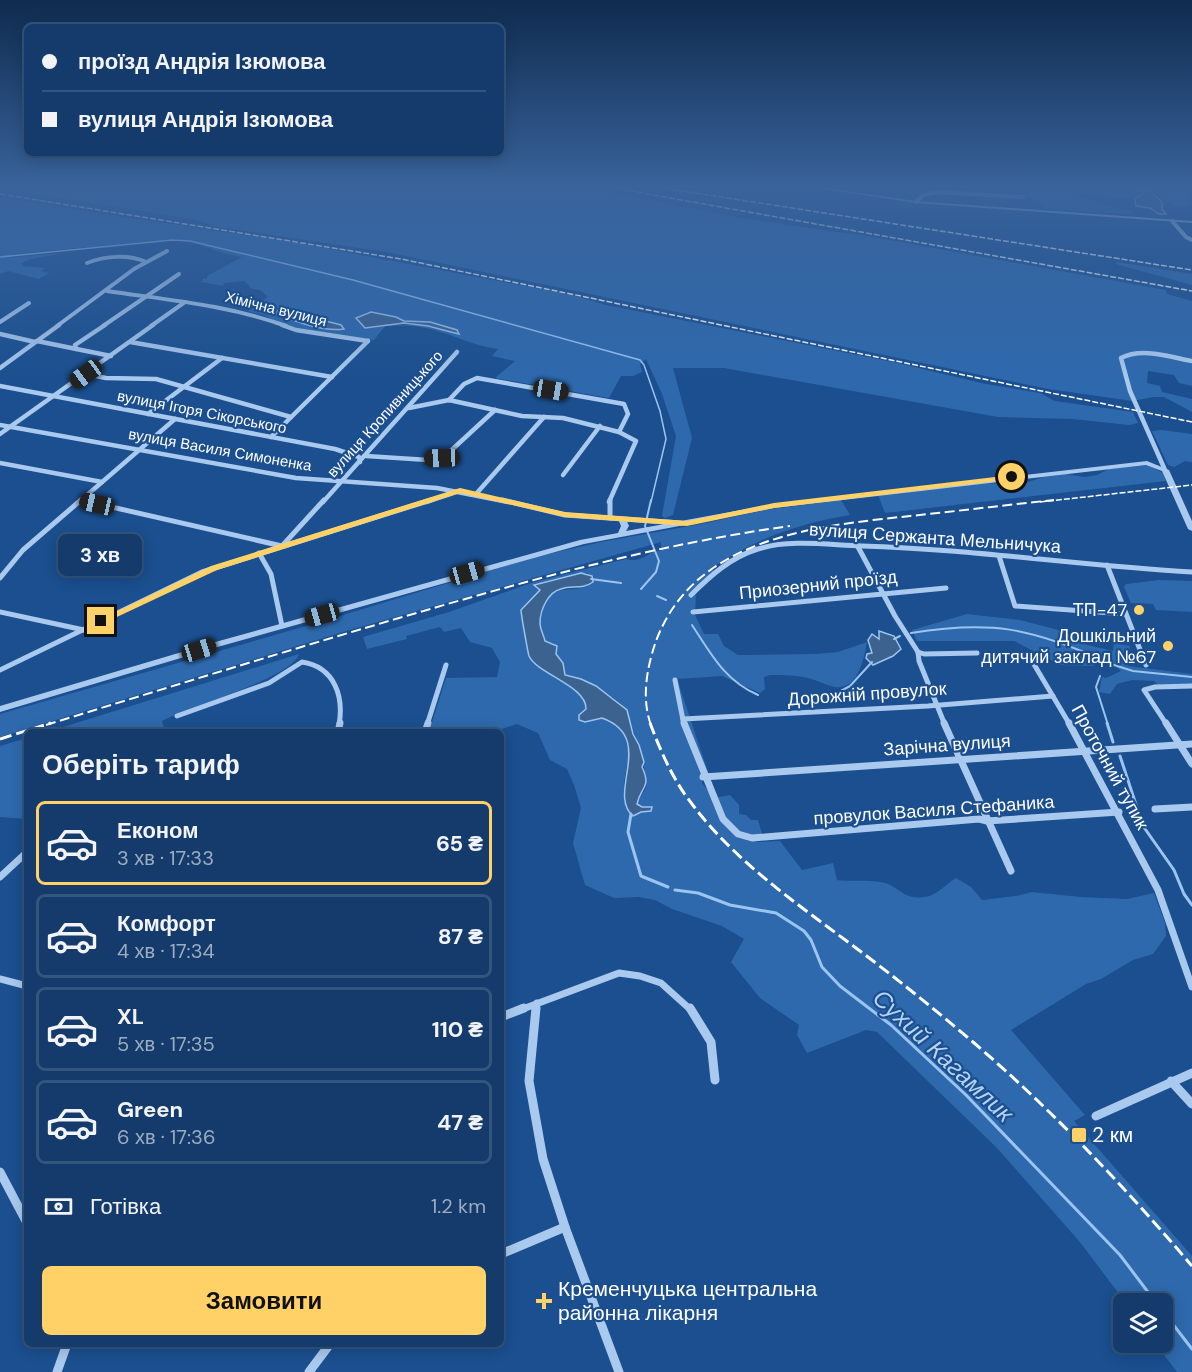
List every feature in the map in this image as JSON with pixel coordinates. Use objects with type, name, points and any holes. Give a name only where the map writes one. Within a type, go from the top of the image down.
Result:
[{"type":"street","points":[[0,368],[146,262],[165,252]]},
{"type":"street","points":[[87,263],[104,258],[139,259],[146,262]]},
{"type":"street","points":[[76,349],[75,345],[179,274]]},
{"type":"street","name":"Хімічна вулиця","points":[[107,291],[253,314],[296,330],[368,341],[332,377]]},
{"type":"street","points":[[0,434],[185,302]]},
{"type":"street","points":[[0,322],[28,303]]},
{"type":"street","points":[[0,334],[111,356]]},
{"type":"street","points":[[130,342],[332,377]]},
{"type":"street","name":"вулиця Кропивницького","points":[[282,546],[366,456],[457,352]]},
{"type":"street","points":[[1192,361],[1137,353],[1126,354],[1121,358],[1130,392],[1192,529]]},
{"type":"street","points":[[148,414],[222,358]]},
{"type":"street","points":[[86,374],[105,378],[156,379],[185,385],[291,417]]},
{"type":"street","points":[[271,437],[332,377]]},
{"type":"street","points":[[449,400],[464,384],[477,378],[620,402],[626,405],[628,414],[619,432]]},
{"type":"street","name":"вулиця Ігоря Сікорського","points":[[0,386],[348,453],[359,457],[360,462]]},
{"type":"street","points":[[409,408],[449,400],[495,410],[563,418],[600,426],[636,441],[609,501],[610,518]]},
{"type":"street","points":[[366,456],[378,454],[415,459],[442,458],[495,410]]},
{"type":"street","points":[[476,494],[544,417]]},
{"type":"street","points":[[0,578],[23,550],[175,419]]},
{"type":"street","name":"вулиця Василя Симоненка","points":[[0,424],[296,478],[460,491],[565,514],[635,520],[658,525]]},
{"type":"street","points":[[563,475],[600,426]]},
{"type":"street","points":[[0,463],[102,482]]},
{"type":"street","points":[[0,709],[513,560],[583,542],[633,533],[658,525],[687,523],[774,506],[1092,468],[1147,463],[1165,470]]},
{"type":"street","points":[[0,670],[202,572],[460,491]]},
{"type":"street","points":[[81,500],[282,546]]},
{"type":"street","points":[[621,535],[625,526],[622,519]]},
{"type":"street","name":"вулиця Сержанта Мельничука","points":[[691,595],[729,562],[757,549],[793,544],[857,545],[1192,572]]},
{"type":"street","points":[[857,545],[882,593],[918,652],[919,661],[935,704],[1011,871]]},
{"type":"street","points":[[259,553],[271,574],[282,626]]},
{"type":"street","points":[[999,556],[1015,606],[1125,614]]},
{"type":"street","points":[[1107,565],[1146,665]]},
{"type":"street","name":"Приозерний проїзд","points":[[693,612],[946,588]]},
{"type":"street","points":[[0,612],[84,630]]},
{"type":"street","points":[[918,652],[924,654],[977,653]]},
{"type":"street","points":[[177,716],[268,683],[305,661],[329,674],[339,687],[343,706],[339,729]]},
{"type":"street","name":"Проточний тупик","points":[[1032,661],[1085,751],[1158,890],[1192,987]]},
{"type":"street","points":[[426,729],[446,665]]},
{"type":"street","points":[[675,680],[682,719],[703,777]]},
{"type":"street","points":[[1192,686],[1155,687],[1144,690],[1192,764]]},
{"type":"street","name":"Дорожній провулок","points":[[682,719],[1053,696]]},
{"type":"street","name":"Зарічна вулиця","points":[[703,777],[1192,744]]},
{"type":"street","name":"провулок Василя Стефаника","points":[[703,777],[723,819],[738,834],[752,838],[979,819],[987,821],[1119,813]]},
{"type":"street","points":[[1155,809],[1192,807]]},
{"type":"street","points":[[0,877],[24,855]]},
{"type":"street","points":[[504,1016],[619,973],[640,976],[661,983],[681,998],[708,1035],[712,1048],[715,1080]]},
{"type":"street","points":[[0,979],[24,985]]},
{"type":"street","points":[[537,1003],[530,1053],[530,1081],[533,1113],[543,1159],[565,1227],[619,1372]]},
{"type":"street","points":[[1096,1116],[1192,1073]]},
{"type":"street","points":[[1171,1081],[1192,1104]]},
{"type":"street","points":[[0,1172],[24,1217]]},
{"type":"street","points":[[504,1253],[565,1227]]},
{"type":"street","points":[[57,1372],[66,1347]]},
{"type":"street","points":[[309,1372],[328,1347]]},
{"type":"shaded area","points":[[0,252],[35,252],[14,254],[13,257],[64,253],[22,263],[23,266],[45,268],[41,271],[49,273],[39,279],[8,271],[0,274]]},
{"type":"shaded area","points":[[221,252],[346,252],[572,295],[606,305],[898,363],[981,383],[1040,393],[1055,401],[1133,412],[1138,423],[1129,425],[1073,419],[998,417],[724,368],[673,368],[692,438],[673,515],[665,518],[662,516],[676,436],[662,394],[646,359],[640,364],[642,372],[633,376],[621,376],[609,398],[495,378],[515,361],[492,356],[498,349],[439,331],[408,326],[385,326],[374,340],[285,326],[264,315],[247,311],[268,297],[260,290],[248,288],[251,287],[244,281],[224,283],[223,286],[201,282],[204,278],[207,279],[207,276],[242,257]],"holes":[[[280,309],[331,321],[340,330],[292,319]],[[370,312],[396,317],[404,321],[430,322],[454,333],[414,325],[373,328],[362,315]]]},
{"type":"shaded area","points":[[386,252],[955,252],[1166,290],[1167,294],[1192,301],[1192,386],[1179,383],[1174,375],[1148,371],[1147,383],[1160,386],[1162,392],[1192,399],[1192,412],[1164,397],[1132,401],[1048,389]]},
{"type":"shaded area","points":[[1115,263],[1192,274],[1192,285],[1119,265]]},
{"type":"shaded area","points":[[280,309],[341,325],[344,329],[318,328],[301,323],[276,313]]},
{"type":"shaded area","points":[[371,312],[404,321],[430,322],[457,330],[459,334],[404,323],[365,328],[356,318]]},
{"type":"shaded area","points":[[1152,431],[1192,434],[1192,462],[1185,461],[1174,467],[1168,465]]},
{"type":"shaded area","points":[[1148,465],[1163,473],[1166,481],[885,513],[878,495],[985,483],[1022,484],[1043,477],[1065,474],[1085,477],[1097,475],[1109,469]]},
{"type":"shaded area","points":[[841,500],[850,515],[795,528],[745,548],[712,568],[716,574],[696,593],[695,615],[704,634],[718,634],[724,646],[738,655],[838,652],[867,642],[859,671],[850,683],[843,687],[835,687],[803,677],[770,675],[764,677],[765,689],[760,693],[722,676],[677,679],[709,775],[701,776],[702,783],[714,798],[730,795],[739,805],[739,814],[746,815],[751,820],[758,820],[762,834],[744,838],[758,842],[780,841],[802,870],[833,863],[837,880],[885,883],[914,897],[932,895],[956,878],[971,887],[982,900],[1032,892],[1127,899],[1154,893],[1165,923],[1166,936],[1153,954],[1133,960],[1101,979],[1086,984],[1011,1030],[1085,1115],[1074,1121],[1192,1256],[1192,1372],[1177,1372],[1163,1353],[1173,1353],[1173,1293],[1118,1293],[1079,1241],[997,1148],[877,1032],[866,1030],[807,1053],[797,1035],[799,1025],[760,998],[731,962],[744,939],[722,926],[672,909],[655,900],[639,897],[614,898],[585,885],[573,843],[581,808],[574,785],[567,769],[550,760],[538,733],[517,724],[501,729],[430,729],[446,678],[497,677],[500,662],[492,648],[470,642],[461,628],[444,632],[440,627],[406,636],[407,639],[367,649],[363,637],[449,612],[534,582],[626,559],[641,558],[654,551],[661,551],[661,542],[353,629],[0,737],[0,714],[320,622],[527,559],[765,510]],"holes":[[[577,573],[587,573],[594,579],[588,585],[559,591],[552,595],[546,601],[540,627],[545,641],[553,643],[556,654],[563,663],[565,675],[584,680],[605,692],[619,702],[628,717],[646,779],[645,790],[636,801],[642,807],[652,807],[651,811],[633,816],[624,787],[628,745],[621,730],[602,718],[585,722],[579,715],[586,709],[584,701],[571,687],[535,662],[530,656],[525,634],[521,610],[540,590],[539,587],[535,587]]]},
{"type":"shaded area","points":[[581,573],[592,576],[593,582],[585,586],[561,589],[552,594],[543,607],[540,618],[541,628],[545,641],[557,646],[556,654],[563,663],[565,675],[596,686],[627,710],[644,762],[642,767],[646,779],[637,804],[642,807],[652,807],[651,811],[633,816],[626,806],[624,794],[629,752],[626,739],[618,727],[602,718],[585,722],[579,720],[579,715],[586,709],[579,694],[541,669],[528,653],[521,610],[540,590],[534,585]]},
{"type":"shaded area","points":[[1159,580],[1192,581],[1192,612],[1156,610],[1153,604],[1131,603],[1124,587],[1126,584]]},
{"type":"shaded area","points":[[967,614],[1020,620],[1074,634],[1079,643],[1113,651],[1114,643],[1130,646],[1128,666],[1192,674],[1192,687],[1158,685],[1154,681],[1132,680],[1117,684],[1110,694],[1099,692],[1102,677],[1106,678],[1121,671],[1112,663],[1100,661],[1093,666],[1060,665],[1014,641],[917,641],[912,630]]},
{"type":"shaded area","points":[[879,631],[894,636],[901,649],[893,656],[873,665],[866,658],[867,654],[872,653],[868,640],[872,634],[879,639]]},
{"type":"shaded area","points":[[299,654],[292,663],[260,682],[162,721],[164,729],[57,729]]},
{"type":"shaded area","points":[[24,739],[24,819],[0,817],[0,746]]},
{"type":"waterway","points":[[0,257],[50,252]]},
{"type":"waterway","points":[[236,252],[353,280],[640,360],[644,365],[660,411],[666,439],[651,502]]},
{"type":"waterway","points":[[641,589],[656,572],[659,561],[645,526],[651,500]]},
{"type":"waterway","name":"Сухий Кагамлик","points":[[591,579],[621,583]]},
{"type":"waterway","name":"Сухий Кагамлик","points":[[657,596],[666,600]]},
{"type":"waterway","name":"Сухий Кагамлик","points":[[692,625],[720,666],[736,682],[758,695]]},
{"type":"waterway","name":"Сухий Кагамлик","points":[[911,633],[964,627],[1010,630],[1053,640],[1103,660]]},
{"type":"waterway","name":"Сухий Кагамлик","points":[[894,639],[900,636]]},
{"type":"waterway","name":"Сухий Кагамлик","points":[[839,692],[850,686],[872,662]]},
{"type":"waterway","name":"Сухий Кагамлик","points":[[1114,665],[1133,671],[1192,677]]},
{"type":"waterway","points":[[1100,676],[1096,687],[1108,725]]},
{"type":"waterway","points":[[1107,723],[1113,742]]},
{"type":"waterway","points":[[1120,756],[1143,826],[1174,870],[1184,894],[1192,905]]},
{"type":"waterway","name":"Сухий Кагамлик","points":[[631,814],[628,832],[641,876],[668,887]]},
{"type":"waterway","name":"Сухий Кагамлик","points":[[675,890],[698,893],[730,905],[776,913],[804,931],[811,940],[822,967],[840,986],[891,1025],[966,1095],[1120,1255],[1149,1293]]},
{"type":"waterway","name":"Сухий Кагамлик","points":[[1173,1324],[1192,1349]]},
{"type":"railway","points":[[358,252],[1192,422]]},
{"type":"railway","points":[[973,252],[1192,291]]},
{"type":"railway","points":[[1076,252],[1192,270]]},
{"type":"railway","points":[[1040,502],[1192,485]]},
{"type":"railway","points":[[651,725],[646,704],[646,683],[656,641],[674,606],[699,579],[729,558],[762,543],[836,525],[1054,500]]},
{"type":"railway","points":[[46,725],[361,629],[549,576],[693,542],[790,526]]},
{"type":"railway","points":[[32,729],[51,723]]},
{"type":"railway","points":[[650,723],[679,785],[692,804],[726,843],[765,879],[958,1029],[1031,1094],[1087,1150],[1192,1266]]},
{"type":"railway","points":[[0,739],[24,731]]},
{"type":"place","name":"ТП-47","points":[[1139,610]]},
{"type":"place","name":"Дошкільний дитячий заклад №67","points":[[1168,646]]},
{"type":"place","name":"2 км","points":[[1079,1135]]},
{"type":"place","name":"Кременчуцька центральна районна лікарня","points":[[544,1301]]},
{"type":"route","points":[[101,621],[202,572],[460,491],[565,514],[687,523],[758,508],[1012,477]]}]
